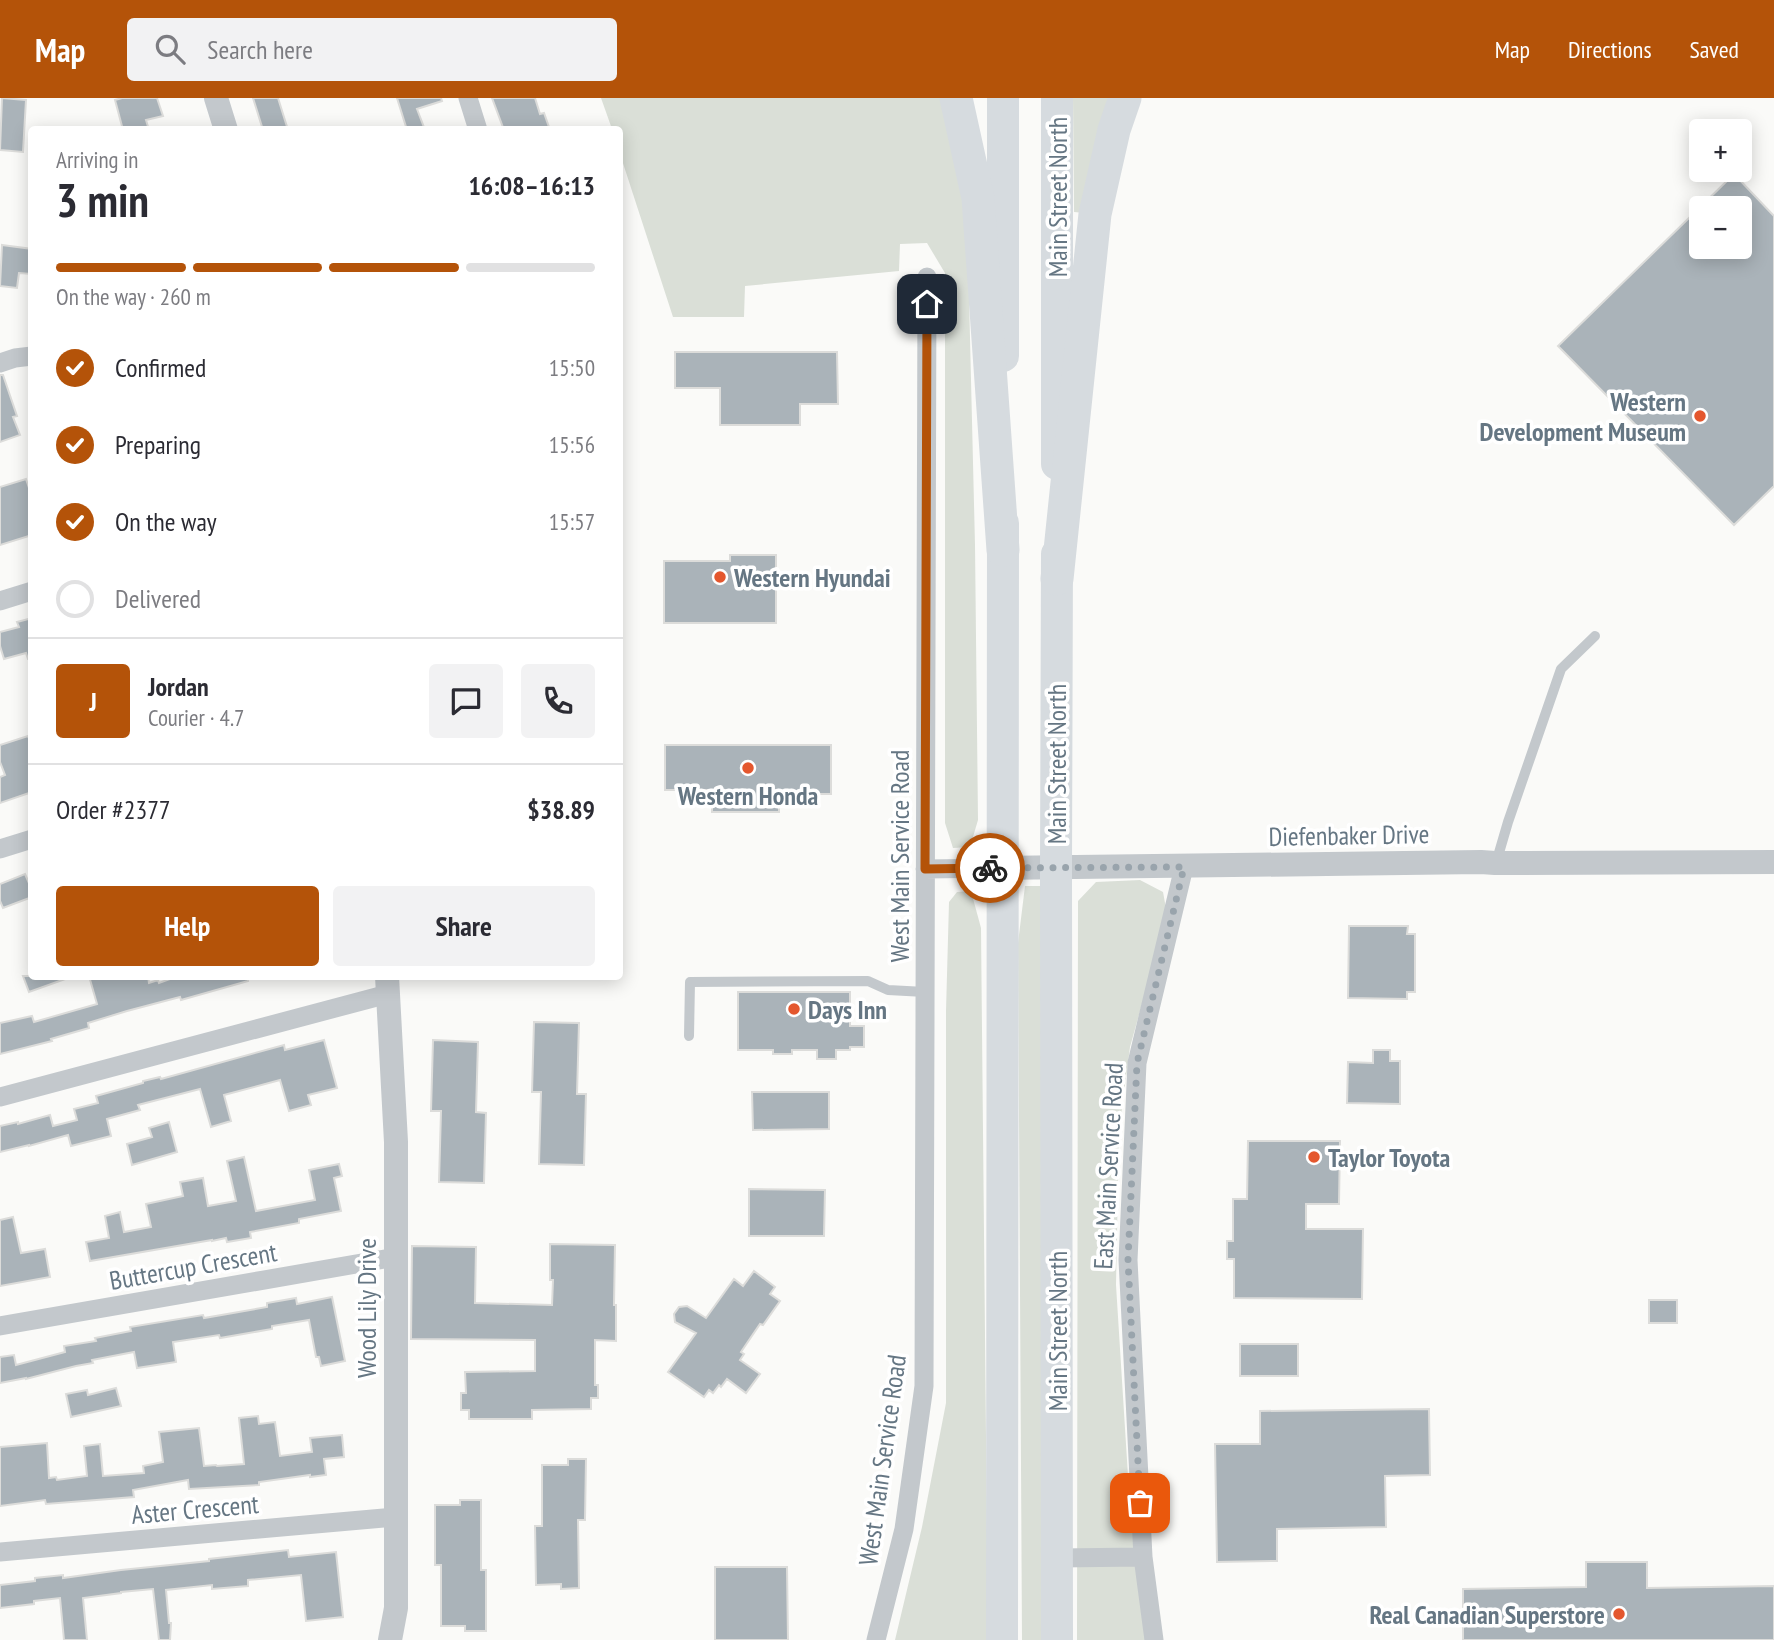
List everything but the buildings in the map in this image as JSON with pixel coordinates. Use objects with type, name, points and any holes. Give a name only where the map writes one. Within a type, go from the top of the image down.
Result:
[{"type":"highway","points":[[956,98],[978,198],[1003,550]]},
{"type":"highway","points":[[1057,579],[1095,214],[1114,130],[1125,98]]},
{"type":"main road","name":"Main Street North","points":[[1003,98],[1003,1640]]},
{"type":"main road","name":"Main Street North","points":[[1057,98],[1057,1640]]},
{"type":"street","points":[[216,98],[225,126]]},
{"type":"street","points":[[468,98],[477,126]]},
{"type":"street","name":"West Main Service Road","points":[[876,1640],[904,1529],[924,1386],[927,277]]},
{"type":"street","points":[[0,363],[28,356]]},
{"type":"street","points":[[0,601],[28,592]]},
{"type":"street","points":[[0,849],[28,840]]},
{"type":"street","name":"Diefenbaker Drive","points":[[925,869],[1481,862],[1774,862]]},
{"type":"street","name":"East Main Service Road","points":[[1154,1640],[1143,1557],[1128,1260],[1137,1063],[1184,867]]},
{"type":"street","points":[[0,1097],[388,986]]},
{"type":"street","name":"Wood Lily Drive","points":[[388,986],[396,1142],[396,1608],[390,1640]]},
{"type":"street","name":"Buttercup Crescent","points":[[0,1326],[396,1257]]},
{"type":"street","name":"Aster Crescent","points":[[0,1552],[396,1517]]},
{"type":"street","points":[[1057,1558],[1143,1557]]},
{"type":"lane","points":[[1495,863],[1561,669],[1595,636]]},
{"type":"lane","points":[[689,1036],[690,982],[868,981],[888,990],[925,992]]},
{"type":"shaded area","points":[[601,98],[947,98],[958,155],[968,255],[978,820],[970,847],[953,848],[945,823],[945,273],[927,243],[900,244],[899,271],[745,286],[744,317],[673,317],[623,163],[623,126],[611,126]]},
{"type":"shaded area","points":[[1073,98],[1109,98],[1085,213],[1074,212]]},
{"type":"shaded area","points":[[1140,880],[1163,892],[1167,914],[1130,1047],[1119,1131],[1116,1285],[1130,1508],[1147,1640],[1077,1640],[1078,901],[1096,882]]},
{"type":"shaded area","points":[[1025,886],[1041,886],[1043,1640],[1022,1640],[1018,943]]},
{"type":"shaded area","points":[[971,891],[981,928],[988,1640],[895,1640],[922,1527],[946,1403],[946,1011],[949,902],[957,892]]},
{"type":"way so far","points":[[990,868],[1184,867],[1137,1063],[1128,1260],[1140,1503]]},
{"type":"place","name":"Western Development Museum","points":[[1700,416]]},
{"type":"place","name":"Western Hyundai","points":[[720,577]]},
{"type":"place","name":"Western Honda","points":[[748,768]]},
{"type":"place","name":"Days Inn","points":[[794,1009]]},
{"type":"place","name":"Taylor Toyota","points":[[1314,1157]]},
{"type":"place","name":"Real Canadian Superstore","points":[[1619,1614]]},
{"type":"route","points":[[927,304],[925,869],[990,868]]}]
